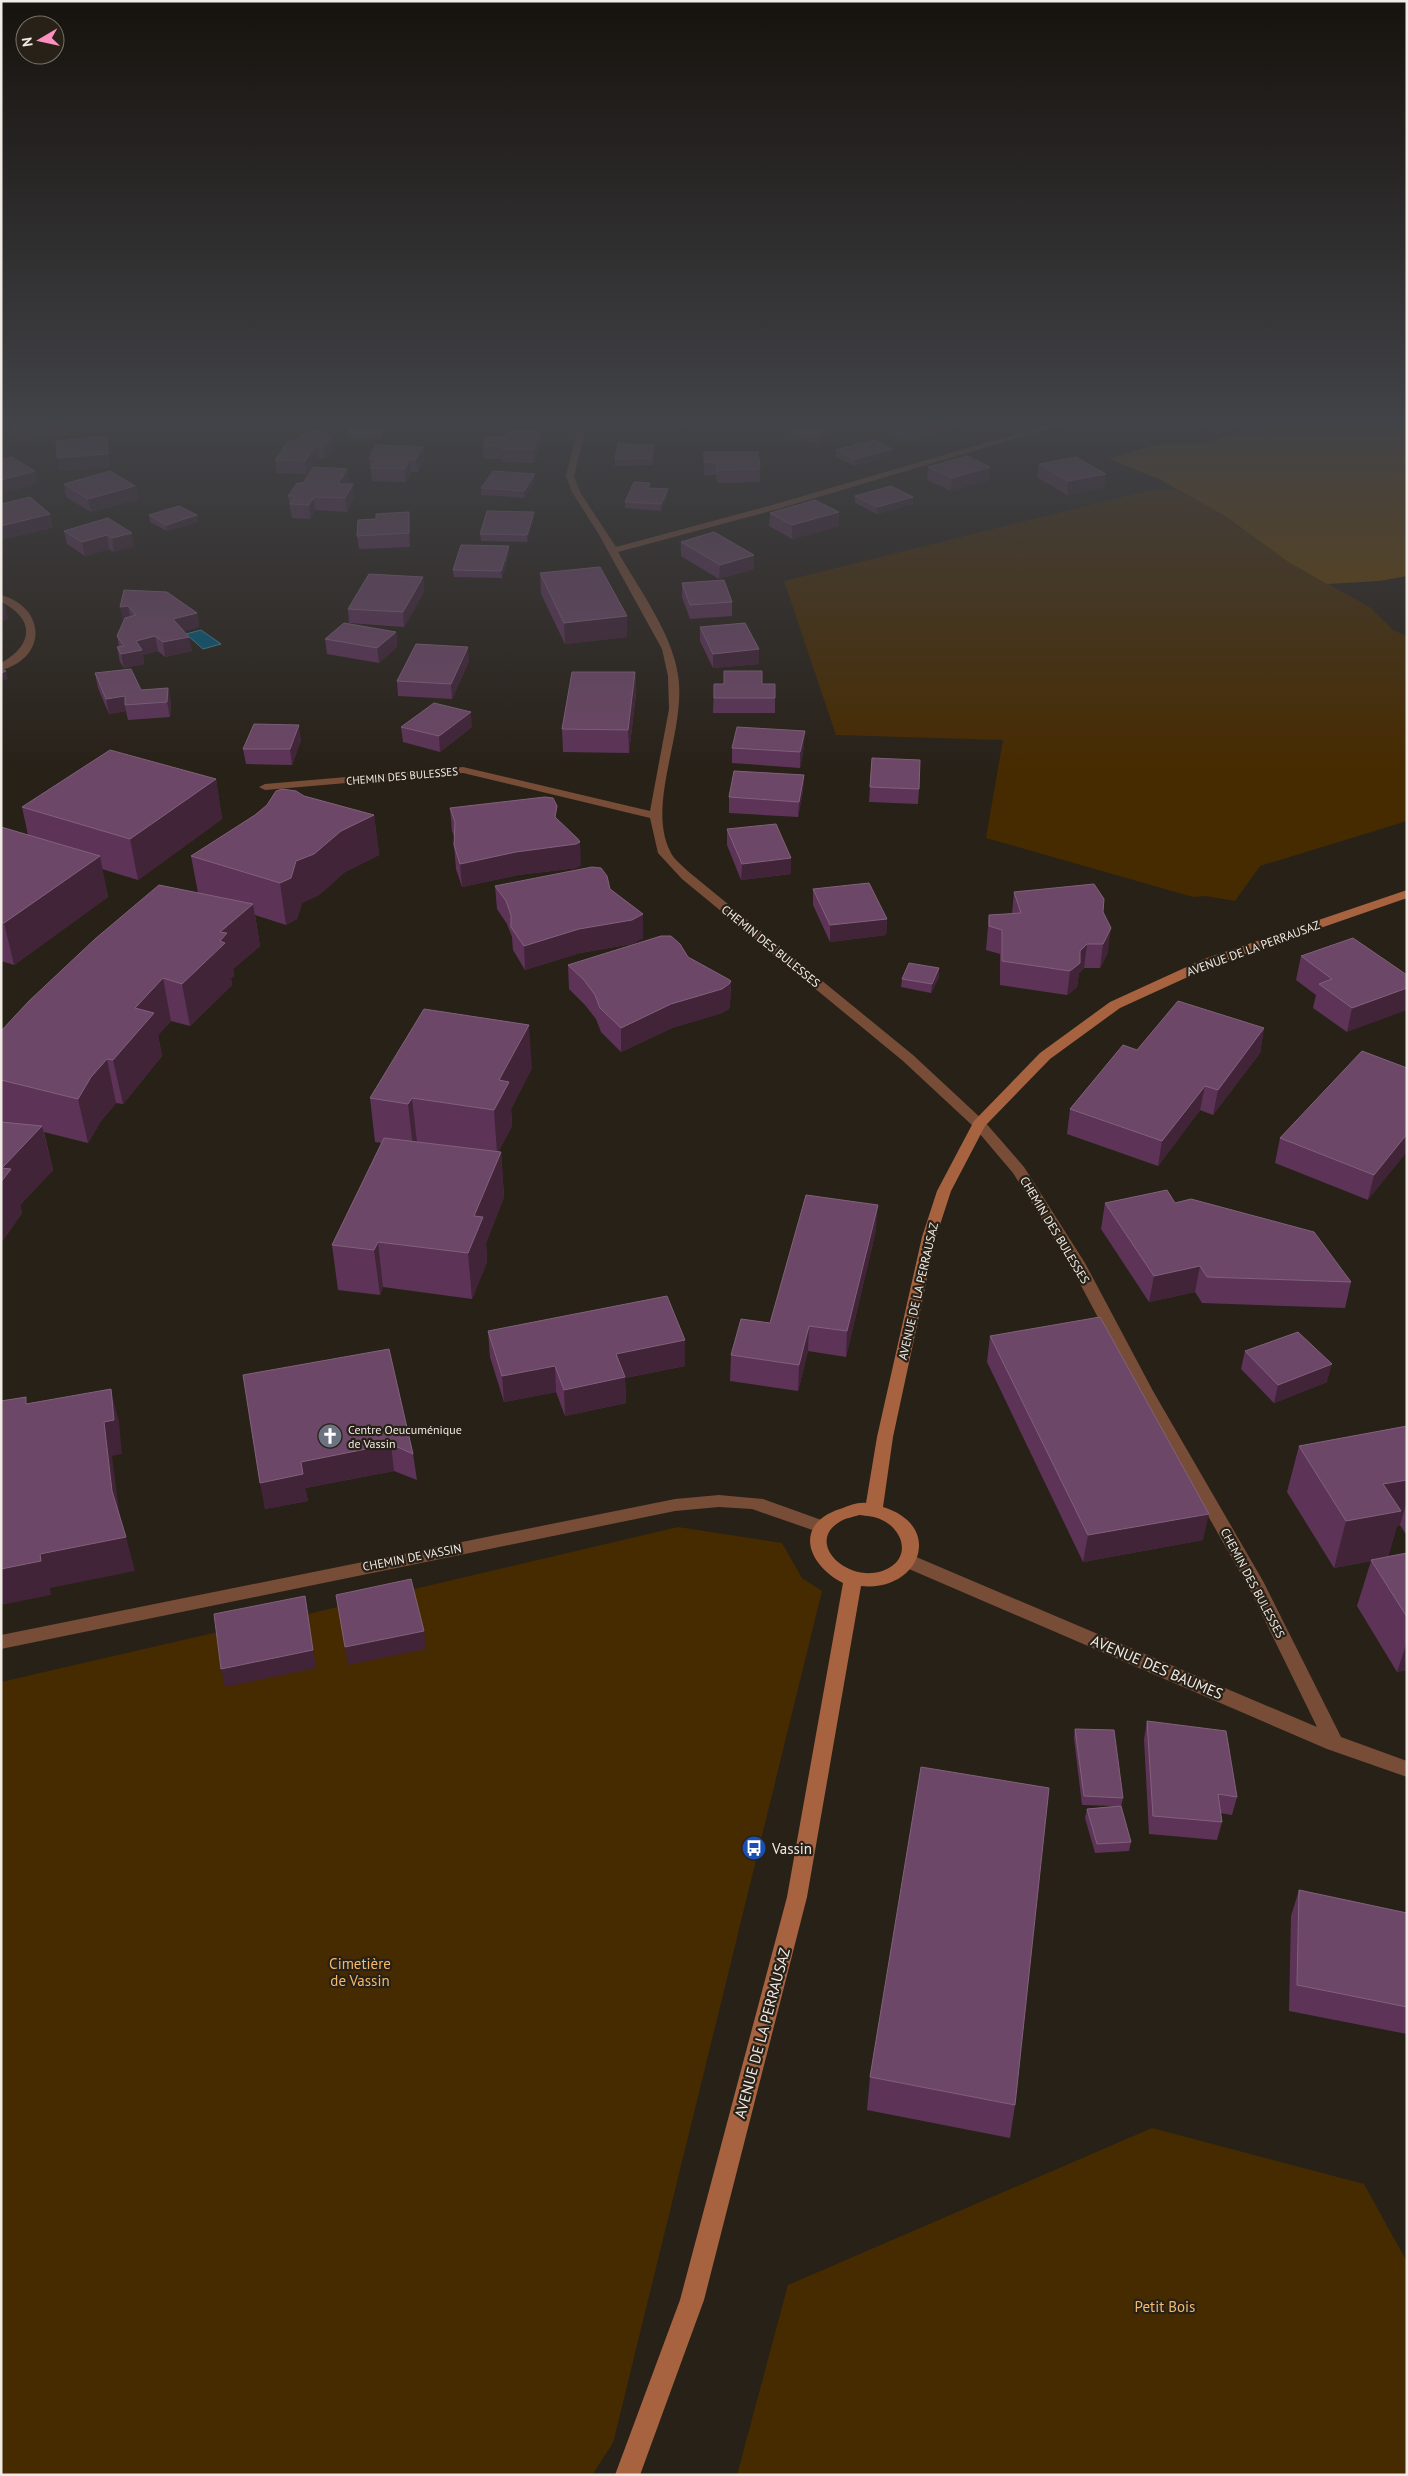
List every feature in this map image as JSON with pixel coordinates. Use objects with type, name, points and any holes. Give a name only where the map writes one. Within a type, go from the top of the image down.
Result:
[{"type":"street","name":"CHEMIN DES BULESSES","points":[[605,539],[667,649],[673,676],[674,709],[655,816],[664,852],[674,864],[908,1058],[979,1124],[1019,1170],[1076,1263],[1145,1391],[1257,1586],[1334,1743]]},
{"type":"street","points":[[613,551],[660,539]]},
{"type":"street","points":[[1,598],[20,608],[30,621],[33,635],[29,646],[13,662],[1,667]]},
{"type":"street","name":"CHEMIN DES BULESSES","points":[[265,787],[463,770],[655,816]]},
{"type":"street","name":"AVENUE DE LA PERRAUSAZ","points":[[874,1510],[885,1437],[928,1237],[944,1191],[979,1124],[1045,1056],[1115,1005],[1209,962],[1407,894]]},
{"type":"street","name":"CHEMIN DE VASSIN","points":[[1,1642],[675,1505],[716,1500],[740,1501],[764,1505],[821,1527]]},
{"type":"street","points":[[859,1509],[874,1510],[890,1516],[902,1525],[910,1536],[912,1548],[908,1560],[899,1571],[886,1578],[870,1581],[853,1579],[837,1573],[825,1564],[818,1552],[817,1539],[821,1527],[831,1518],[844,1512],[859,1509]]},
{"type":"street","name":"AVENUE DES BAUMES","points":[[908,1560],[1334,1743],[1407,1769]]},
{"type":"street","name":"AVENUE DE LA PERRAUSAZ","points":[[627,2475],[692,2300],[797,1897],[853,1579]]},
{"type":"green space","points":[[955,539],[1257,539],[1288,561],[1371,608],[1393,630],[1407,636],[1407,821],[1260,866],[1235,901],[1206,896],[1193,897],[986,838],[1003,740],[836,735],[784,581]]},
{"type":"green space","name":"Cimetière de Vassin","points":[[678,1527],[782,1543],[802,1578],[822,1591],[613,2443],[592,2475],[1,2475],[1,1682],[218,1632],[308,1614]]},
{"type":"green space","name":"Petit Bois","points":[[1152,2128],[1364,2184],[1407,2262],[1407,2475],[737,2475],[788,2285]]},
{"type":"shaded area","points":[[1256,539],[1407,539],[1407,576],[1379,581],[1327,584],[1287,561]]},
{"type":"water","points":[[201,630],[221,644],[203,649],[186,634]]},
{"type":"building","points":[[76,539],[94,539],[82,542]]},
{"type":"building","points":[[692,539],[725,539],[754,555],[720,565],[681,542]]},
{"type":"building","points":[[461,545],[509,546],[501,571],[453,570]]},
{"type":"building","points":[[600,567],[627,616],[564,623],[540,573]]},
{"type":"building","points":[[369,574],[423,577],[403,612],[348,609]]},
{"type":"building","points":[[724,580],[732,602],[690,605],[682,583]]},
{"type":"building","points":[[124,590],[167,592],[197,613],[173,619],[189,637],[163,642],[155,636],[136,641],[142,650],[121,654],[117,647],[124,646],[117,636],[125,618],[136,615],[128,606],[120,607]]},
{"type":"building","points":[[344,623],[396,632],[377,648],[325,639]]},
{"type":"building","points":[[745,623],[759,649],[713,654],[700,627]]},
{"type":"building","points":[[416,644],[468,647],[451,684],[397,681]]},
{"type":"building","points":[[131,669],[141,690],[168,688],[167,702],[125,705],[125,696],[106,699],[95,673]]},
{"type":"building","points":[[724,671],[762,671],[762,684],[775,684],[775,698],[714,698],[714,684],[724,684]]},
{"type":"building","points":[[572,672],[635,672],[628,730],[562,729]]},
{"type":"building","points":[[434,703],[471,712],[439,736],[401,727]]},
{"type":"building","points":[[254,724],[299,725],[290,749],[243,749]]},
{"type":"building","points":[[737,727],[805,731],[800,752],[732,748]]},
{"type":"building","points":[[110,750],[216,779],[130,839],[22,807]]},
{"type":"building","points":[[872,758],[920,760],[919,789],[870,787]]},
{"type":"building","points":[[734,771],[804,775],[799,802],[729,797]]},
{"type":"building","points":[[282,789],[296,791],[304,796],[374,815],[341,831],[314,854],[296,861],[291,878],[280,883],[191,856],[255,815],[267,805],[276,791]]},
{"type":"building","points":[[545,797],[553,798],[557,806],[555,817],[580,842],[516,852],[460,864],[454,845],[455,822],[450,808]]},
{"type":"building","points":[[776,824],[791,858],[742,864],[727,829]]},
{"type":"building","points":[[1,827],[100,856],[4,923],[1,922]]},
{"type":"building","points":[[592,867],[601,868],[607,876],[610,889],[643,914],[632,920],[579,929],[524,946],[511,927],[511,915],[506,901],[495,886]]},
{"type":"building","points":[[869,883],[887,919],[830,925],[813,889]]},
{"type":"building","points":[[1094,884],[1104,899],[1103,912],[1111,928],[1103,944],[1087,944],[1080,951],[1080,963],[1070,971],[1002,961],[1002,930],[989,926],[989,915],[1021,913],[1014,892]]},
{"type":"building","points":[[159,885],[253,904],[220,932],[227,933],[220,941],[225,943],[182,984],[163,978],[135,1008],[154,1013],[113,1060],[107,1059],[91,1077],[78,1099],[1,1080],[1,1031],[29,1001],[95,939]]},
{"type":"building","points":[[661,936],[671,936],[680,944],[688,957],[731,981],[722,989],[671,1004],[621,1028],[600,1008],[595,995],[584,980],[568,965]]},
{"type":"building","points":[[1353,938],[1407,975],[1407,988],[1352,1008],[1319,984],[1332,979],[1301,956]]},
{"type":"building","points":[[909,963],[939,968],[932,984],[902,979]]},
{"type":"building","points":[[1178,1001],[1264,1028],[1218,1090],[1205,1086],[1162,1141],[1070,1109],[1123,1045],[1137,1050]]},
{"type":"building","points":[[424,1009],[529,1025],[499,1080],[509,1082],[494,1110],[412,1098],[408,1104],[370,1098]]},
{"type":"building","points":[[1362,1051],[1407,1068],[1407,1134],[1374,1175],[1280,1138]]},
{"type":"building","points":[[1,1122],[42,1126],[2,1168],[11,1169],[1,1182]]},
{"type":"building","points":[[384,1138],[501,1152],[474,1216],[483,1217],[468,1253],[378,1242],[374,1250],[332,1245]]},
{"type":"building","points":[[1167,1190],[1175,1203],[1191,1199],[1314,1232],[1351,1282],[1207,1277],[1200,1266],[1154,1276],[1105,1203]]},
{"type":"building","points":[[806,1195],[878,1205],[847,1331],[809,1326],[799,1365],[731,1355],[741,1319],[770,1323]]},
{"type":"building","points":[[667,1296],[685,1340],[616,1354],[625,1377],[564,1390],[555,1366],[502,1376],[488,1331]]},
{"type":"building","points":[[1100,1317],[1209,1514],[1088,1535],[990,1336]]},
{"type":"building","points":[[1298,1332],[1332,1364],[1278,1385],[1245,1351]]},
{"type":"building","name":"Centre Oeucuménique de Vassin","points":[[389,1349],[413,1454],[391,1444],[301,1462],[303,1474],[260,1483],[243,1375]]},
{"type":"building","points":[[111,1389],[114,1420],[104,1422],[112,1491],[126,1537],[40,1554],[41,1561],[1,1569],[1,1401],[26,1397],[26,1404]]},
{"type":"building","points":[[1407,1426],[1407,1480],[1383,1484],[1401,1511],[1346,1521],[1299,1446]]},
{"type":"building","points":[[1407,1553],[1407,1617],[1371,1560]]},
{"type":"building","points":[[411,1579],[424,1631],[345,1647],[336,1595]]},
{"type":"building","points":[[305,1596],[313,1650],[221,1669],[214,1614]]},
{"type":"building","points":[[1147,1721],[1226,1731],[1237,1797],[1218,1794],[1222,1822],[1153,1816]]},
{"type":"building","points":[[1075,1729],[1114,1730],[1123,1798],[1084,1796]]},
{"type":"building","points":[[921,1767],[1049,1788],[1015,2105],[870,2077]]},
{"type":"building","points":[[1121,1806],[1131,1842],[1097,1844],[1087,1809]]},
{"type":"building","points":[[1299,1890],[1407,1913],[1407,2007],[1297,1985]]},
{"type":"place","name":"Centre Oeucuménique de Vassin","points":[[330,1436]]},
{"type":"place","name":"Vassin","points":[[754,1848]]}]
